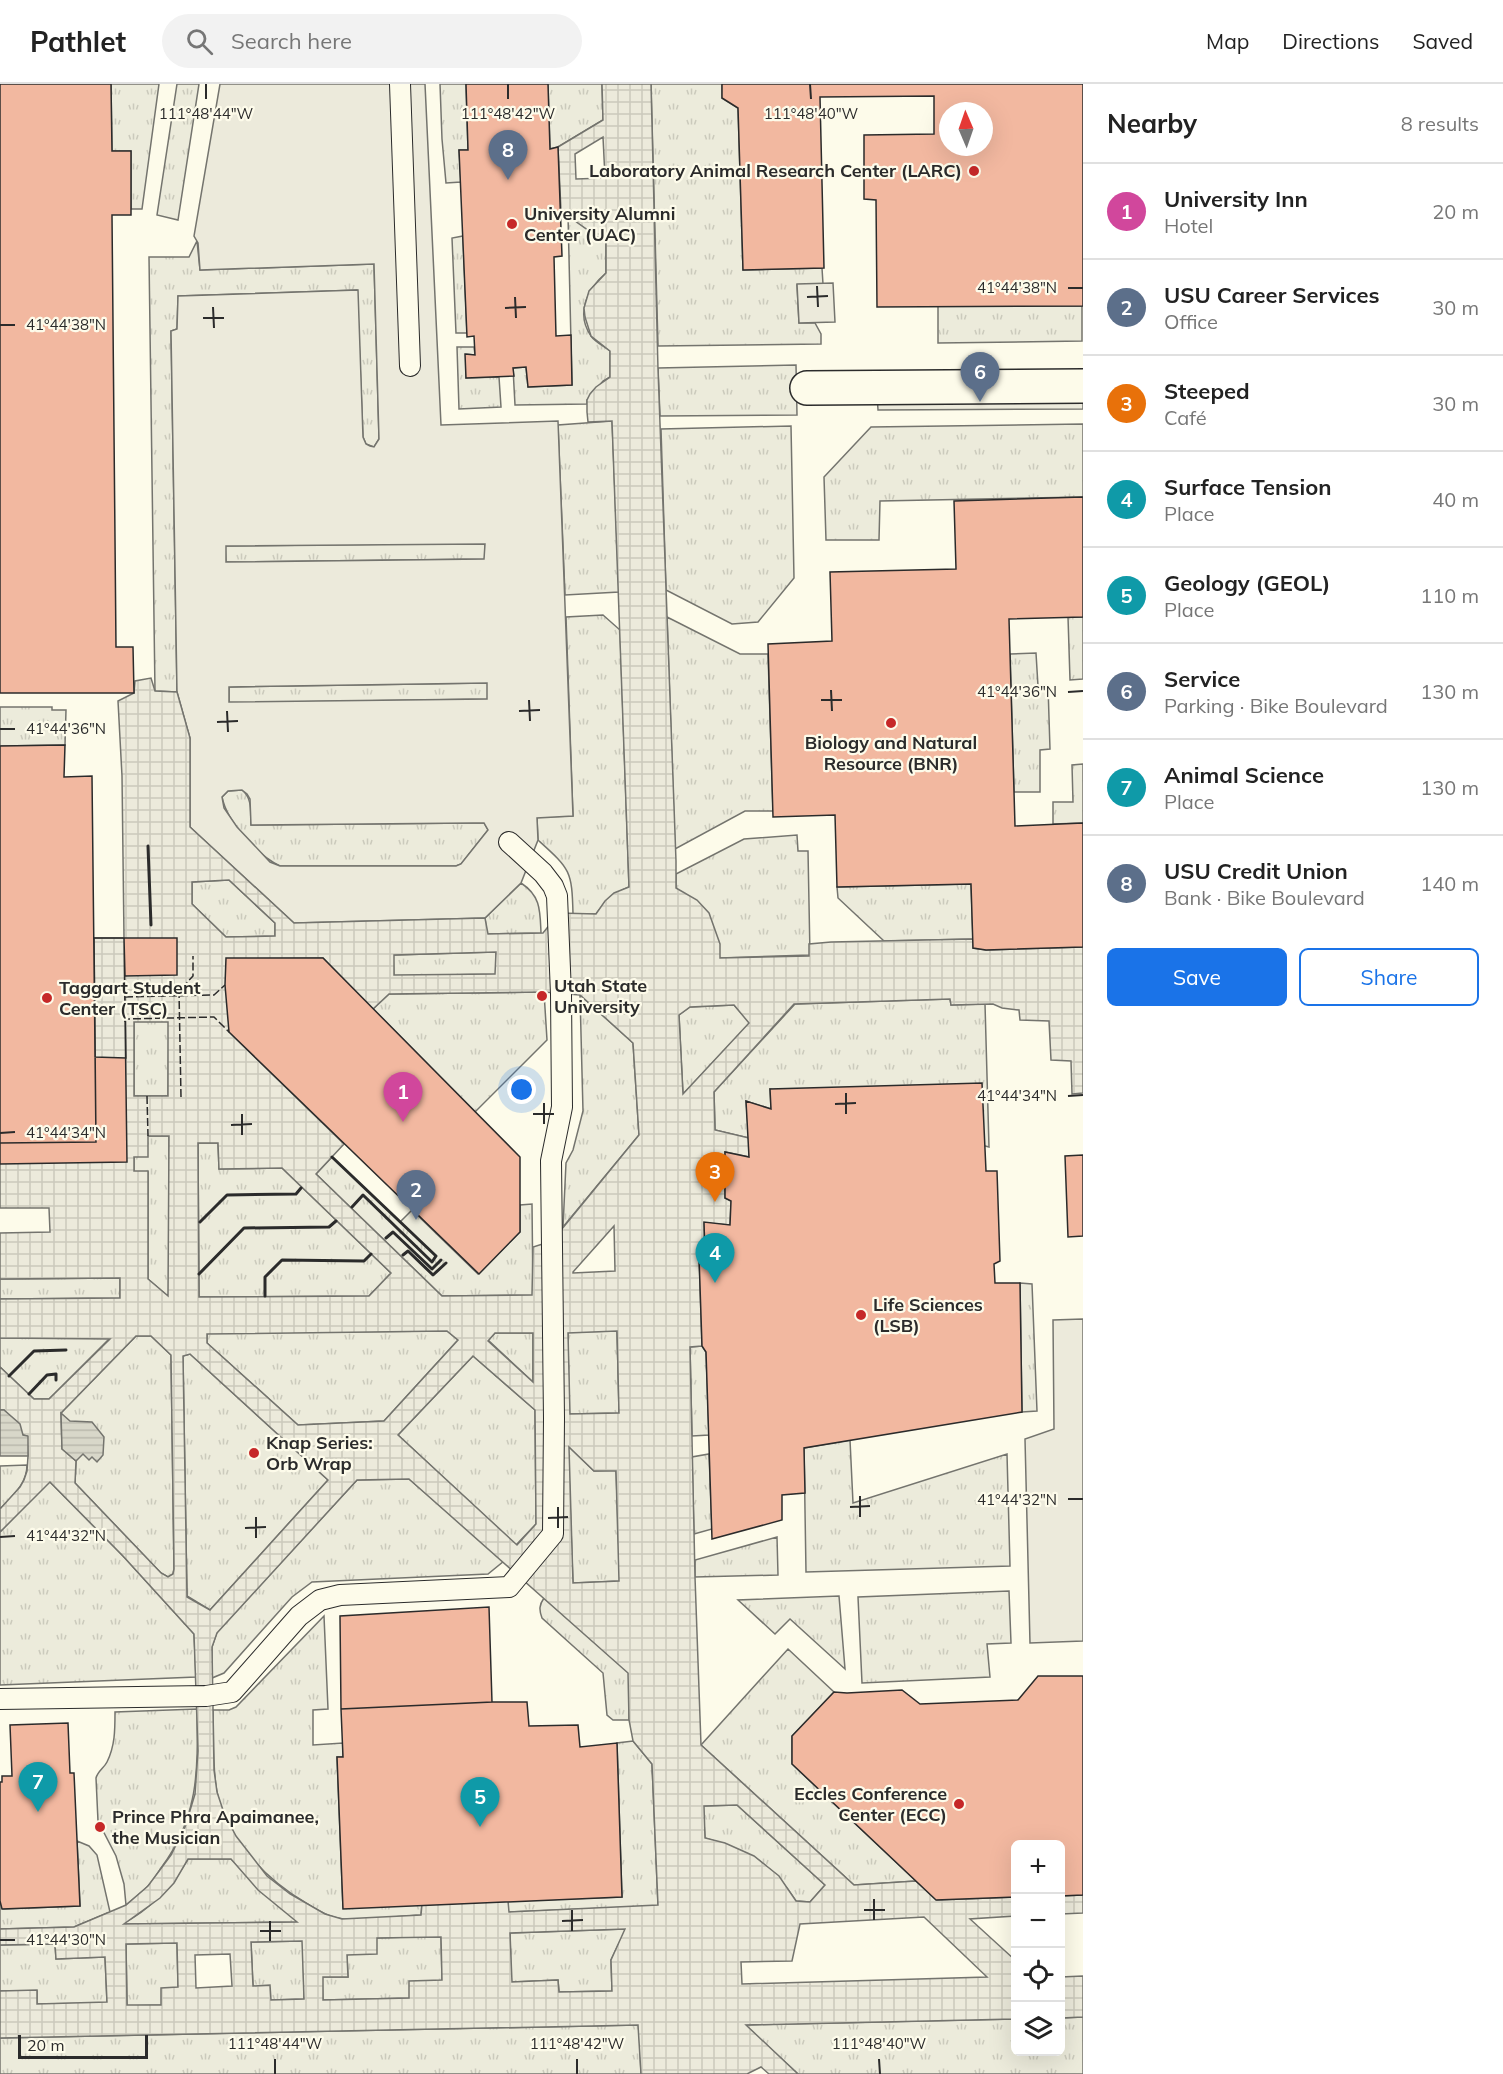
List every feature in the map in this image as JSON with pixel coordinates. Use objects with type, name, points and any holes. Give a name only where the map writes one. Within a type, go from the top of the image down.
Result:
[{"type":"street","points":[[807,388],[1083,386]]},
{"type":"lane","points":[[400,84],[410,366]]},
{"type":"lane","points":[[0,1699],[206,1696],[232,1692],[300,1617],[320,1600],[340,1595],[508,1587],[553,1534],[551,1161],[562,1107],[559,913],[553,886],[543,873],[509,842]]},
{"type":"green space","points":[[111,84],[159,84],[142,209],[131,209],[131,151],[112,151]]},
{"type":"green space","points":[[177,84],[199,84],[178,220],[157,215]]},
{"type":"green space","points":[[440,84],[466,84],[468,150],[459,150],[461,182],[446,183]]},
{"type":"green space","points":[[548,84],[602,84],[603,120],[558,147],[550,149]]},
{"type":"green space","points":[[651,84],[722,84],[722,98],[738,108],[743,270],[822,268],[823,284],[797,285],[799,323],[815,323],[821,334],[821,344],[658,346]]},
{"type":"green space","points":[[568,215],[606,243],[606,273],[589,293],[584,319],[593,338],[610,351],[610,377],[603,381],[587,400],[587,404],[515,405],[513,368],[526,367],[528,387],[572,385]]},
{"type":"green space","points":[[463,236],[467,333],[456,333],[452,238]]},
{"type":"green space","points":[[197,241],[200,270],[374,264],[379,439],[374,447],[366,444],[363,437],[357,290],[178,296],[177,329],[171,331],[177,692],[155,691],[149,257],[189,257]]},
{"type":"green space","points":[[938,306],[1082,306],[1082,341],[938,343]]},
{"type":"green space","points":[[457,347],[474,347],[475,355],[466,354],[466,378],[499,377],[501,407],[459,409]]},
{"type":"green space","points":[[796,365],[797,415],[660,416],[658,368]]},
{"type":"green space","points":[[612,421],[619,592],[565,595],[558,425]]},
{"type":"green space","points":[[1083,424],[1083,497],[880,501],[879,540],[826,540],[824,477],[871,427]]},
{"type":"green space","points":[[791,426],[794,578],[758,622],[732,624],[666,590],[661,429]]},
{"type":"green space","points":[[485,543],[485,559],[226,562],[225,546]]},
{"type":"green space","points":[[603,615],[620,630],[629,887],[611,898],[596,914],[573,914],[570,879],[563,865],[538,840],[537,817],[573,816],[566,617]]},
{"type":"green space","points":[[667,617],[740,654],[768,654],[773,811],[745,811],[675,849]]},
{"type":"green space","points":[[1068,617],[1083,617],[1083,679],[1070,680]]},
{"type":"green space","points":[[1036,653],[1038,686],[1048,686],[1050,749],[1040,750],[1040,792],[1014,792],[1010,654]]},
{"type":"green space","points":[[488,683],[488,699],[229,703],[229,687]]},
{"type":"green space","points":[[0,707],[52,707],[52,710],[66,710],[65,745],[0,746]]},
{"type":"green space","points":[[1083,764],[1083,823],[1053,824],[1053,802],[1073,802],[1072,765]]},
{"type":"green space","points":[[242,790],[248,797],[251,825],[484,823],[488,830],[461,864],[456,866],[280,866],[262,854],[244,837],[225,807],[222,797],[228,791]]},
{"type":"green space","points":[[797,835],[798,851],[808,851],[810,955],[720,958],[676,888],[676,874],[744,839]]},
{"type":"green space","points":[[229,880],[275,923],[275,936],[226,937],[192,904],[192,882]]},
{"type":"green space","points":[[521,883],[536,899],[540,911],[541,933],[487,934],[485,918]]},
{"type":"green space","points":[[971,884],[973,939],[884,941],[838,898],[837,887]]},
{"type":"green space","points":[[496,952],[496,974],[394,976],[393,955]]},
{"type":"green space","points":[[544,992],[547,1040],[475,1112],[373,1009],[389,994]]},
{"type":"green space","points":[[580,995],[633,1043],[639,1135],[563,1227],[566,1163],[573,1150],[583,1111]]},
{"type":"green space","points":[[950,999],[951,1005],[985,1004],[989,1147],[770,1089],[771,1109],[746,1101],[749,1138],[715,1130],[714,1092],[795,1004]]},
{"type":"green space","points":[[734,1005],[750,1023],[683,1094],[679,1015],[690,1007]]},
{"type":"green space","points":[[134,1021],[169,1021],[168,1096],[134,1096]]},
{"type":"green space","points":[[148,1136],[169,1136],[169,1297],[148,1279],[148,1172],[134,1172],[134,1156]]},
{"type":"green space","points":[[198,1143],[218,1143],[219,1169],[282,1168],[391,1273],[369,1296],[199,1297]]},
{"type":"green space","points":[[332,1157],[400,1222],[412,1210],[478,1274],[520,1232],[520,1205],[532,1204],[533,1295],[442,1296],[316,1174]]},
{"type":"green space","points":[[120,1278],[120,1298],[0,1299],[0,1279]]},
{"type":"green space","points":[[1020,1283],[1032,1284],[1037,1411],[1022,1412]]},
{"type":"green space","points":[[447,1331],[458,1340],[384,1421],[298,1425],[207,1343],[207,1333]]},
{"type":"green space","points":[[617,1331],[619,1413],[569,1414],[568,1332]]},
{"type":"green space","points":[[495,1333],[533,1333],[533,1382],[488,1340]]},
{"type":"green space","points":[[136,1336],[151,1336],[171,1355],[174,1569],[173,1574],[168,1577],[161,1573],[75,1483],[76,1462],[61,1413]]},
{"type":"green space","points":[[0,1338],[110,1338],[49,1399],[34,1399],[0,1367]]},
{"type":"green space","points":[[702,1346],[706,1352],[709,1435],[692,1436],[690,1347]]},
{"type":"green space","points":[[190,1354],[328,1480],[210,1610],[187,1596],[183,1356]]},
{"type":"green space","points":[[473,1356],[535,1410],[536,1524],[516,1545],[398,1435]]},
{"type":"green space","points":[[850,1440],[853,1503],[1007,1454],[1010,1566],[806,1572],[804,1448]]},
{"type":"green space","points":[[568,1446],[594,1471],[616,1470],[620,1581],[573,1583]]},
{"type":"green space","points":[[709,1454],[712,1529],[694,1534],[692,1457]]},
{"type":"green space","points":[[27,1465],[22,1484],[0,1509],[0,1466]]},
{"type":"green space","points":[[409,1479],[504,1561],[488,1574],[312,1582],[292,1597],[224,1673],[212,1678],[212,1647],[217,1632],[357,1480]]},
{"type":"green space","points":[[49,1481],[123,1556],[194,1634],[196,1677],[0,1685],[0,1532]]},
{"type":"green space","points":[[777,1537],[778,1575],[695,1577],[695,1560]]},
{"type":"green space","points":[[1009,1591],[1011,1643],[987,1644],[990,1677],[862,1683],[858,1597]]},
{"type":"green space","points":[[839,1596],[845,1669],[790,1619],[775,1634],[738,1600]]},
{"type":"green space","points":[[544,1598],[629,1673],[629,1720],[613,1720],[607,1715],[603,1673],[542,1618],[540,1608]]},
{"type":"green space","points":[[324,1616],[328,1709],[313,1710],[313,1745],[343,1743],[343,1757],[337,1757],[343,1908],[422,1904],[421,1915],[344,1919],[319,1911],[291,1893],[263,1870],[239,1842],[222,1810],[214,1772],[213,1710],[229,1710],[236,1707]]},
{"type":"green space","points":[[788,1649],[834,1692],[792,1736],[792,1764],[916,1881],[854,1885],[701,1745]]},
{"type":"green space","points":[[197,1709],[194,1793],[183,1830],[153,1880],[126,1905],[124,1884],[116,1856],[98,1821],[96,1778],[112,1750],[115,1712]]},
{"type":"green space","points":[[633,1741],[652,1764],[658,1906],[508,1912],[508,1901],[622,1897],[617,1743]]},
{"type":"green space","points":[[737,1805],[825,1885],[810,1902],[796,1901],[777,1876],[757,1859],[705,1838],[703,1806]]},
{"type":"green space","points":[[77,1841],[89,1846],[97,1855],[110,1912],[74,1927],[0,1929],[0,1901],[3,1909],[80,1906]]},
{"type":"green space","points":[[188,1859],[231,1859],[298,1922],[122,1924],[160,1896]]},
{"type":"green space","points":[[626,1929],[611,1960],[612,1991],[559,1992],[558,1980],[511,1982],[510,1933]]},
{"type":"green space","points":[[441,1936],[442,1980],[410,1998],[323,2000],[322,1977],[348,1977],[347,1955],[377,1938]]},
{"type":"green space","points":[[303,1941],[304,1999],[271,2000],[253,1986],[251,1942]]},
{"type":"green space","points":[[177,1943],[178,1987],[161,2005],[127,2006],[126,1944]]},
{"type":"green space","points":[[55,1944],[56,1959],[105,1957],[107,2003],[37,2004],[37,1991],[0,1991],[0,1945]]},
{"type":"green space","points":[[1083,2017],[1083,2074],[798,2074],[745,2025],[1011,2019],[1011,2056],[1065,2056],[1065,2018]]},
{"type":"green space","points":[[639,2025],[641,2074],[0,2074],[0,2038]]},
{"type":"shaded area","points":[[220,84],[425,84],[441,425],[558,421],[573,816],[537,818],[538,840],[521,883],[485,918],[294,923],[190,827],[190,738],[177,692],[171,331],[177,329],[178,296],[358,290],[363,437],[366,444],[374,447],[379,439],[374,264],[200,270],[198,243],[194,236]],"holes":[[[485,544],[484,559],[226,562],[226,546]],[[487,683],[487,699],[229,702],[229,687]],[[242,790],[247,794],[250,799],[251,825],[484,823],[488,830],[461,864],[456,866],[280,866],[270,862],[237,827],[224,808],[222,797],[228,791]]]},
{"type":"shaded area","points":[[602,84],[651,84],[658,369],[676,888],[697,900],[709,913],[720,944],[720,958],[809,956],[809,944],[831,942],[973,939],[973,948],[986,950],[1083,947],[1083,1093],[1072,1094],[1071,1061],[1051,1060],[1049,1021],[1020,1020],[1019,1010],[1002,1008],[993,1004],[951,1005],[950,999],[794,1004],[714,1092],[715,1130],[749,1138],[749,1157],[725,1152],[725,1198],[731,1201],[730,1225],[704,1223],[705,1255],[699,1256],[702,1346],[690,1347],[701,1745],[854,1885],[916,1881],[937,1900],[1011,1897],[1011,1916],[970,1919],[1011,1956],[1011,2019],[746,2025],[798,2074],[769,2074],[761,2067],[747,2074],[641,2074],[638,2025],[0,2038],[0,1991],[37,1990],[37,2004],[107,2002],[105,1957],[56,1959],[55,1944],[0,1945],[0,1929],[74,1927],[126,1905],[148,1886],[171,1855],[185,1827],[195,1794],[198,1751],[194,1634],[123,1556],[50,1482],[0,1532],[0,1509],[24,1480],[28,1456],[27,1436],[23,1435],[4,1410],[0,1410],[0,1367],[34,1399],[49,1399],[110,1339],[0,1338],[0,1299],[120,1298],[120,1278],[0,1279],[0,1233],[50,1232],[49,1208],[0,1208],[0,1143],[96,1142],[94,938],[124,938],[122,776],[118,701],[134,693],[135,681],[151,678],[155,691],[177,692],[190,738],[190,827],[294,923],[485,918],[488,934],[543,933],[559,913],[596,914],[614,893],[629,887],[612,421],[588,422],[587,412],[587,400],[590,394],[610,377],[610,351],[591,336],[584,308],[589,291],[606,273],[606,243],[561,211],[558,147],[603,120]],"holes":[[[603,137],[605,178],[576,179],[575,154]],[[229,880],[275,923],[275,936],[226,937],[192,904],[192,882]],[[496,952],[495,974],[394,975],[394,955]],[[323,958],[373,1009],[389,994],[544,992],[580,995],[633,1043],[639,1135],[552,1241],[533,1247],[532,1295],[442,1296],[316,1174],[344,1144],[229,1032],[227,959]],[[734,1005],[749,1023],[683,1094],[679,1015],[690,1007]],[[134,1022],[168,1022],[168,1096],[134,1096]],[[148,1136],[169,1136],[168,1296],[148,1279],[148,1171],[134,1171],[134,1157],[148,1157]],[[198,1143],[218,1143],[219,1169],[282,1168],[391,1273],[369,1296],[199,1297]],[[614,1226],[615,1271],[573,1273]],[[447,1331],[458,1340],[384,1421],[298,1425],[207,1343],[207,1334]],[[617,1331],[619,1413],[570,1414],[568,1333]],[[495,1333],[533,1333],[533,1382],[488,1341]],[[136,1336],[151,1336],[171,1355],[173,1574],[168,1577],[161,1573],[75,1483],[76,1461],[62,1449],[61,1413]],[[190,1354],[328,1480],[210,1610],[187,1597],[183,1356]],[[473,1356],[535,1410],[536,1524],[517,1545],[398,1435]],[[569,1447],[594,1471],[616,1471],[619,1581],[573,1583]],[[409,1479],[628,1673],[629,1720],[633,1741],[652,1764],[658,1905],[509,1912],[508,1901],[422,1904],[421,1915],[342,1919],[325,1914],[290,1894],[267,1876],[236,1836],[224,1813],[217,1792],[214,1770],[212,1647],[217,1633],[357,1480]],[[737,1805],[825,1885],[810,1902],[796,1901],[779,1876],[754,1856],[725,1843],[705,1838],[704,1806]],[[188,1859],[231,1859],[258,1890],[297,1922],[124,1924],[160,1898],[174,1883]],[[924,1917],[987,1977],[742,1984],[741,1962],[792,1961],[800,1924]],[[625,1929],[611,1960],[612,1991],[559,1992],[558,1980],[512,1982],[510,1933]],[[441,1937],[442,1980],[409,1981],[409,1998],[323,2000],[323,1977],[348,1977],[347,1955],[377,1954],[377,1938]],[[302,1941],[304,1999],[271,2000],[270,1985],[253,1986],[251,1942]],[[177,1943],[178,1987],[161,1988],[161,2005],[127,2005],[126,1944]],[[230,1954],[232,1986],[196,1988],[195,1955]]]},
{"type":"shaded area","points":[[833,283],[835,322],[799,323],[797,284]]},
{"type":"shaded area","points":[[877,394],[1083,394],[1083,409],[878,410]]},
{"type":"shaded area","points":[[1083,1319],[1083,1641],[1030,1643],[1025,1439],[1054,1429],[1053,1320]]},
{"type":"shaded area","points":[[0,1410],[4,1410],[20,1424],[23,1435],[28,1436],[28,1456],[0,1456]]},
{"type":"shaded area","points":[[61,1413],[70,1421],[92,1422],[104,1437],[103,1455],[97,1462],[92,1457],[89,1460],[83,1454],[76,1461],[62,1449]]},
{"type":"shaded area","points":[[1083,1895],[1083,1913],[1065,1914],[1065,1896]]},
{"type":"shaded area","points":[[1083,1976],[1083,2017],[1065,2018],[1065,1977]]},
{"type":"building","points":[[0,84],[111,84],[112,151],[131,151],[131,215],[112,215],[116,647],[133,647],[134,693],[0,693]]},
{"type":"building","name":"University Alumni Center (UAC)","points":[[466,84],[548,84],[550,149],[558,147],[562,256],[554,257],[556,336],[571,335],[572,385],[528,387],[526,367],[513,368],[514,376],[466,378],[465,354],[475,355],[474,336],[467,337],[459,150],[468,150]]},
{"type":"building","name":"Laboratory Animal Research Center (LARC)","points":[[722,84],[1083,84],[1083,306],[877,307],[876,200],[864,199],[864,135],[934,134],[934,96],[820,97],[824,268],[743,270],[738,108],[722,98]]},
{"type":"building","name":"Biology and Natural Resource (BNR)","points":[[1083,497],[1083,617],[1009,619],[1015,826],[1083,823],[1083,947],[986,950],[973,948],[971,884],[837,887],[835,815],[773,817],[768,644],[832,641],[830,572],[956,569],[954,501]]},
{"type":"building","name":"Taggart Student Center (TSC)","points":[[65,745],[64,777],[92,776],[96,1142],[0,1143],[0,746]]},
{"type":"building","points":[[94,938],[124,938],[127,1162],[0,1164],[0,1143],[96,1142]]},
{"type":"building","points":[[94,938],[124,938],[126,1058],[95,1057]]},
{"type":"building","points":[[124,938],[177,938],[177,975],[125,976]]},
{"type":"building","points":[[226,958],[323,958],[520,1157],[520,1232],[479,1274],[229,1032],[225,985]]},
{"type":"building","name":"Life Sciences (LSB)","points":[[982,1083],[986,1171],[997,1171],[1000,1261],[994,1264],[995,1283],[1020,1283],[1022,1412],[804,1448],[805,1493],[782,1495],[782,1520],[712,1539],[706,1352],[702,1346],[699,1256],[705,1255],[704,1222],[730,1225],[731,1201],[725,1198],[725,1152],[749,1157],[746,1101],[771,1109],[770,1089]]},
{"type":"building","points":[[1083,1155],[1083,1236],[1068,1237],[1065,1156]]},
{"type":"building","points":[[489,1607],[492,1702],[341,1709],[340,1616]]},
{"type":"building","name":"Eccles Conference Center (ECC)","points":[[1038,1676],[1083,1676],[1083,1895],[1065,1896],[1065,1840],[1011,1840],[1011,1897],[936,1900],[792,1764],[792,1736],[834,1692],[902,1690],[920,1704],[1018,1700]]},
{"type":"building","points":[[527,1702],[529,1726],[578,1725],[580,1747],[617,1743],[622,1897],[343,1909],[337,1757],[343,1757],[341,1709]]},
{"type":"building","points":[[68,1723],[70,1773],[74,1773],[80,1906],[2,1909],[0,1901],[0,1782],[2,1782],[2,1776],[12,1776],[10,1725]]},
{"type":"fence","points":[[181,1097],[179,991],[193,976],[193,956]]},
{"type":"fence","points":[[125,997],[214,995],[225,985]]},
{"type":"fence","points":[[125,1022],[125,1019],[214,1017],[229,1032]]},
{"type":"fence","points":[[147,1096],[148,1136]]},
{"type":"wall","points":[[148,846],[151,925]]},
{"type":"wall","points":[[332,1157],[436,1256],[432,1262],[363,1195],[352,1207]]},
{"type":"wall","points":[[200,1222],[227,1195],[296,1194],[301,1188]]},
{"type":"wall","points":[[199,1274],[244,1228],[329,1227],[336,1221]]},
{"type":"wall","points":[[386,1238],[393,1232],[432,1269],[441,1260]]},
{"type":"wall","points":[[403,1255],[408,1251],[433,1275],[446,1263]]},
{"type":"wall","points":[[265,1296],[265,1277],[282,1260],[364,1261],[371,1254]]},
{"type":"wall","points":[[9,1376],[34,1351],[66,1350]]},
{"type":"wall","points":[[29,1394],[47,1375],[56,1374],[56,1380]]},
{"type":"place","name":"Laboratory Animal Research Center (LARC)","points":[[974,171]]},
{"type":"place","name":"USU Credit Union","points":[[508,180]]},
{"type":"place","name":"University Alumni Center (UAC)","points":[[512,224]]},
{"type":"place","name":"Service","points":[[980,402]]},
{"type":"place","name":"Biology and Natural Resource (BNR)","points":[[891,723]]},
{"type":"place","name":"Utah State University","points":[[542,996]]},
{"type":"place","name":"Taggart Student Center (TSC)","points":[[47,998]]},
{"type":"place","name":"University Inn","points":[[403,1122]]},
{"type":"place","name":"Steeped","points":[[715,1202]]},
{"type":"place","name":"USU Career Services","points":[[416,1220]]},
{"type":"place","name":"Surface Tension","points":[[715,1283]]},
{"type":"place","name":"Life Sciences (LSB)","points":[[861,1315]]},
{"type":"place","name":"Knap Series: Orb Wrap","points":[[254,1453]]},
{"type":"place","name":"Eccles Conference Center (ECC)","points":[[959,1804]]},
{"type":"place","name":"Animal Science","points":[[38,1812]]},
{"type":"place","name":"Prince Phra Apaimanee, the Musician","points":[[100,1827]]},
{"type":"place","name":"Geology (GEOL)","points":[[480,1827]]}]
